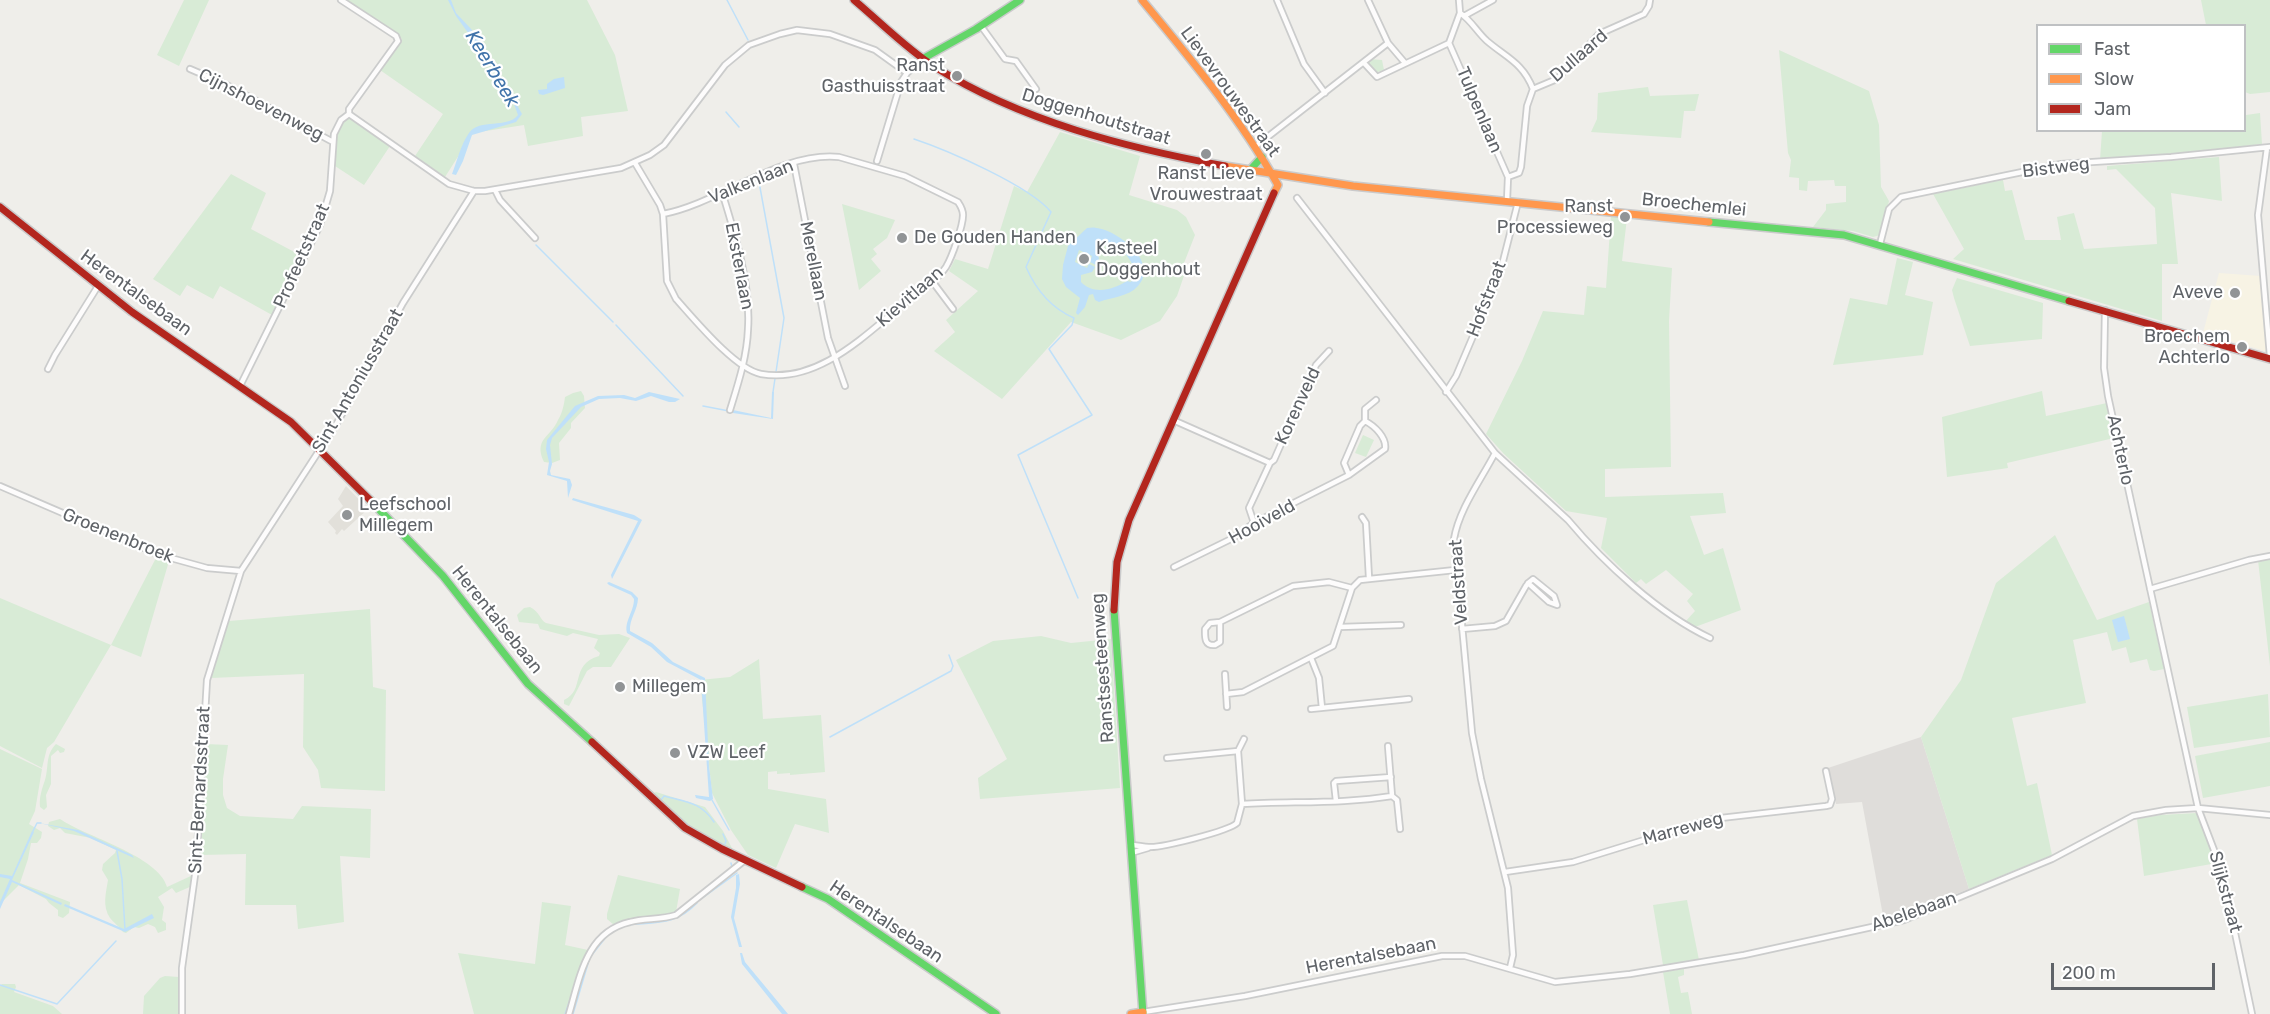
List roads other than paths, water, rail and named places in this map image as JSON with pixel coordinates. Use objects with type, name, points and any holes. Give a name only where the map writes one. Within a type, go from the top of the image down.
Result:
[{"type":"street","name":"Profeetstraat","points":[[240,386],[320,225],[330,191],[333,142],[337,126],[349,114],[349,109],[398,40],[396,36],[341,0]]},
{"type":"street","name":"Doggenhoutstraat","points":[[854,0],[938,70],[970,88],[1033,116],[1165,155],[1271,174]]},
{"type":"street","points":[[876,164],[899,86],[907,73],[924,58],[981,26],[1020,0]]},
{"type":"street","name":"Lievevrouwestraat","points":[[1142,0],[1198,68],[1256,146],[1271,174]]},
{"type":"street","points":[[1277,0],[1304,64],[1325,93]]},
{"type":"street","points":[[1368,0],[1388,43],[1405,63]]},
{"type":"street","points":[[1459,0],[1462,14],[1486,41],[1519,65],[1527,75],[1533,89],[1527,106],[1521,167],[1519,173],[1508,177],[1507,201]]},
{"type":"street","points":[[1364,63],[1377,77],[1449,43],[1462,14],[1493,0]]},
{"type":"street","name":"Dullaard","points":[[1533,89],[1557,79],[1599,34],[1644,14],[1650,0]]},
{"type":"street","points":[[981,26],[1005,59],[1016,61],[1036,89]]},
{"type":"street","points":[[349,114],[444,181],[474,191],[495,190],[621,168],[650,156],[664,145],[725,65],[749,45],[797,30],[830,34],[875,50],[907,73]]},
{"type":"street","points":[[1256,146],[1388,43]]},
{"type":"street","name":"Tulpenlaan","points":[[1449,43],[1508,177]]},
{"type":"street","name":"Cijnshoevenweg","points":[[190,69],[225,84],[333,142]]},
{"type":"street","name":"Bistweg","points":[[1880,244],[1889,209],[1901,197],[2061,165],[2268,148],[2258,215],[2270,358]]},
{"type":"street","name":"Valkenlaan","points":[[663,214],[685,208],[779,167],[829,156],[876,164]]},
{"type":"street","points":[[1250,170],[1262,157]]},
{"type":"street","points":[[635,163],[663,214],[667,281],[670,290],[676,300],[742,366]]},
{"type":"street","name":"Merellaan","points":[[794,164],[833,357]]},
{"type":"street","name":"Kievitlaan","points":[[742,366],[763,374],[793,374],[833,357],[854,344],[932,281],[945,267],[952,253],[963,214],[958,202],[876,164]]},
{"type":"street","name":"Broechemlei","points":[[1271,174],[1353,186],[1844,235],[2270,358]]},
{"type":"street","name":"Ranstsesteenweg","points":[[1143,1013],[1113,584],[1124,534],[1173,420],[1280,187],[1271,174]]},
{"type":"street","points":[[495,190],[500,200],[535,238]]},
{"type":"street","name":"Sint Antoniusstraat","points":[[241,571],[320,450],[356,391],[403,303],[474,191]]},
{"type":"street","name":"Eksterlaan","points":[[722,192],[733,229],[748,301],[748,331],[742,366],[730,410]]},
{"type":"street","points":[[1297,198],[1495,453],[1560,513],[1577,533],[1632,585],[1681,624],[1710,638]]},
{"type":"street","name":"Hofstraat","points":[[1446,392],[1456,376],[1500,273],[1518,202]]},
{"type":"street","name":"Herentalsebaan","points":[[0,207],[98,286],[291,422],[449,584],[528,684],[685,828],[706,842],[828,899],[996,1014]]},
{"type":"street","points":[[932,281],[953,309]]},
{"type":"street","points":[[48,369],[98,286]]},
{"type":"street","name":"Achterlo","points":[[2105,310],[2104,368],[2108,396],[2198,808]]},
{"type":"street","name":"Korenveld","points":[[1254,523],[1249,508],[1270,463],[1274,460],[1316,365],[1329,351]]},
{"type":"street","points":[[833,357],[845,386]]},
{"type":"street","points":[[1349,476],[1344,463],[1360,426],[1365,421],[1365,409],[1376,400]]},
{"type":"street","name":"Korenveld","points":[[1173,420],[1270,463]]},
{"type":"street","name":"Hooiveld","points":[[1174,567],[1233,538],[1254,523],[1349,476],[1385,449],[1386,442],[1372,425],[1365,421]]},
{"type":"street","name":"Veldstraat","points":[[1495,453],[1456,528],[1454,539],[1455,570],[1476,756],[1504,872],[1512,945],[1510,968]]},
{"type":"street","name":"Groenenbroek","points":[[0,486],[160,555],[207,568],[241,571]]},
{"type":"street","points":[[1362,517],[1365,523],[1369,578]]},
{"type":"street","points":[[2150,588],[2270,556]]},
{"type":"street","points":[[1226,694],[1243,692],[1333,646],[1352,588],[1360,580],[1455,570]]},
{"type":"street","name":"Sint-Bernardsstraat","points":[[182,1014],[182,968],[196,868],[207,680],[241,571]]},
{"type":"street","points":[[1462,629],[1495,626],[1506,621],[1528,583],[1533,579],[1554,596],[1557,604],[1549,602],[1528,583]]},
{"type":"street","points":[[1220,622],[1220,642],[1215,645],[1208,644],[1205,637],[1207,626],[1210,623],[1220,622],[1293,586],[1329,582],[1352,588]]},
{"type":"street","points":[[1340,627],[1401,625]]},
{"type":"street","points":[[1311,658],[1319,678],[1322,708]]},
{"type":"street","points":[[1225,674],[1227,707]]},
{"type":"street","points":[[1311,710],[1409,699]]},
{"type":"street","points":[[1131,849],[1161,846],[1233,827],[1237,823],[1242,804],[1238,751],[1244,739]]},
{"type":"street","points":[[1388,746],[1392,796]]},
{"type":"street","points":[[1167,758],[1238,751]]},
{"type":"street","name":"Marreweg","points":[[1504,872],[1573,862],[1712,819],[1830,805],[1832,799],[1826,771]]},
{"type":"street","points":[[1335,801],[1334,783],[1336,781],[1391,777]]},
{"type":"street","points":[[1242,804],[1335,801],[1392,796],[1397,800],[1400,829]]},
{"type":"street","name":"Abelebaan","points":[[1510,968],[1556,982],[1630,974],[1732,957],[1904,920],[2052,859],[2133,816],[2166,810],[2198,808],[2270,815]]},
{"type":"street","name":"Slijkstraat","points":[[2198,808],[2225,882],[2252,1014]]},
{"type":"street","points":[[569,1014],[583,966],[598,940],[607,932],[628,922],[664,919],[676,915],[745,860]]},
{"type":"street","name":"Herentalsebaan","points":[[1131,1014],[1245,996],[1424,958],[1465,956],[1510,968]]},
{"type":"water","points":[[448,0],[451,0],[456,13],[472,30],[491,59],[522,114],[516,122],[472,135],[456,175],[452,174],[459,153],[466,137],[474,128],[486,124],[508,122],[518,115],[494,69],[456,16]]},
{"type":"water","points":[[564,77],[565,88],[543,95],[539,94],[538,90],[547,89],[547,84],[554,79]]},
{"type":"water","points":[[1087,228],[1105,230],[1134,249],[1144,268],[1143,277],[1134,290],[1125,295],[1099,302],[1095,300],[1093,294],[1089,295],[1085,307],[1078,315],[1076,313],[1080,298],[1066,287],[1062,279],[1068,246]],"holes":[[[1101,243],[1123,252],[1131,261],[1136,273],[1131,282],[1127,281],[1103,290],[1091,289],[1081,282],[1081,275],[1092,272],[1095,267],[1089,264],[1087,268],[1075,262],[1079,250],[1092,256],[1090,262],[1096,265],[1099,259],[1096,247]]]},
{"type":"water","points":[[649,392],[680,399],[669,402],[651,396],[636,401],[620,398],[599,399],[581,407],[552,438],[550,445],[551,475],[570,479],[572,485],[568,498],[567,481],[547,475],[549,462],[546,449],[547,440],[575,406],[598,396],[624,395],[635,398]]},
{"type":"water","points":[[772,392],[774,392],[773,419],[733,413],[733,410],[771,418]]},
{"type":"water","points":[[573,498],[634,515],[642,520],[612,579],[611,575],[638,521],[572,500]]},
{"type":"water","points":[[607,583],[632,592],[638,598],[630,631],[652,643],[673,662],[705,678],[709,766],[713,799],[710,801],[696,798],[695,795],[709,797],[701,680],[667,662],[651,647],[627,633],[627,624],[634,599],[631,595],[609,585]]},
{"type":"water","points":[[2124,616],[2130,639],[2118,642],[2112,620]]},
{"type":"water","points":[[39,823],[78,830],[134,858],[74,831]]},
{"type":"water","points":[[32,831],[34,832],[12,880],[62,903],[61,905],[12,882],[0,909],[0,902],[10,879],[0,877],[0,874],[12,876]]},
{"type":"water","points":[[739,874],[740,884],[734,918],[742,947],[739,947],[731,917],[736,875]]},
{"type":"water","points":[[65,904],[124,929],[152,914],[154,918],[125,932],[64,906]]},
{"type":"water","points":[[740,953],[788,1014],[782,1014],[742,964]]},
{"type":"waterway","points":[[727,0],[748,40]]},
{"type":"waterway","points":[[726,112],[739,127]]},
{"type":"waterway","points":[[914,139],[946,151],[1007,180],[1051,212],[1026,267],[1034,283],[1051,304],[1074,318],[1072,325],[1049,349],[1092,415],[1018,455],[1078,598]]},
{"type":"waterway","points":[[759,182],[784,318],[773,392]]},
{"type":"waterway","name":"Keerbeek","points":[[536,245],[613,322]]},
{"type":"waterway","name":"Keerbeek","points":[[616,325],[683,396]]},
{"type":"waterway","points":[[703,406],[729,411]]},
{"type":"waterway","points":[[830,737],[951,671],[953,666],[949,655]]},
{"type":"waterway","points":[[661,800],[664,796],[692,804],[704,810],[714,822]]},
{"type":"waterway","name":"Keerbeek","points":[[712,800],[729,830]]},
{"type":"waterway","points":[[674,813],[693,829]]},
{"type":"waterway","points":[[33,831],[37,823],[41,823]]},
{"type":"waterway","name":"Keerbeek","points":[[723,834],[725,844]]},
{"type":"waterway","points":[[717,842],[723,844]]},
{"type":"waterway","points":[[117,851],[122,879],[125,930]]},
{"type":"waterway","name":"Keerbeek","points":[[731,863],[732,867]]},
{"type":"waterway","points":[[701,899],[737,873]]},
{"type":"waterway","points":[[627,925],[673,919],[681,916],[697,903]]},
{"type":"waterway","points":[[591,956],[606,937]]},
{"type":"waterway","points":[[0,985],[57,1004],[116,941]]},
{"type":"waterway","points":[[573,1014],[589,960]]},
{"type":"waterway","points":[[565,1014],[575,986]]},
{"type":"place","name":"Ranst Gasthuisstraat","points":[[957,76]]},
{"type":"place","name":"Ranst Lieve Vrouwestraat","points":[[1206,154]]},
{"type":"place","name":"Ranst Processieweg","points":[[1625,217]]},
{"type":"place","name":"De Gouden Handen","points":[[902,238]]},
{"type":"place","name":"Kasteel Doggenhout","points":[[1084,259]]},
{"type":"place","name":"Aveve","points":[[2235,293]]},
{"type":"place","name":"Broechem Achterlo","points":[[2242,347]]},
{"type":"place","name":"Leefschool Millegem","points":[[347,515]]},
{"type":"place","name":"Millegem","points":[[620,687]]},
{"type":"place","name":"VZW Leef","points":[[675,753]]}]
